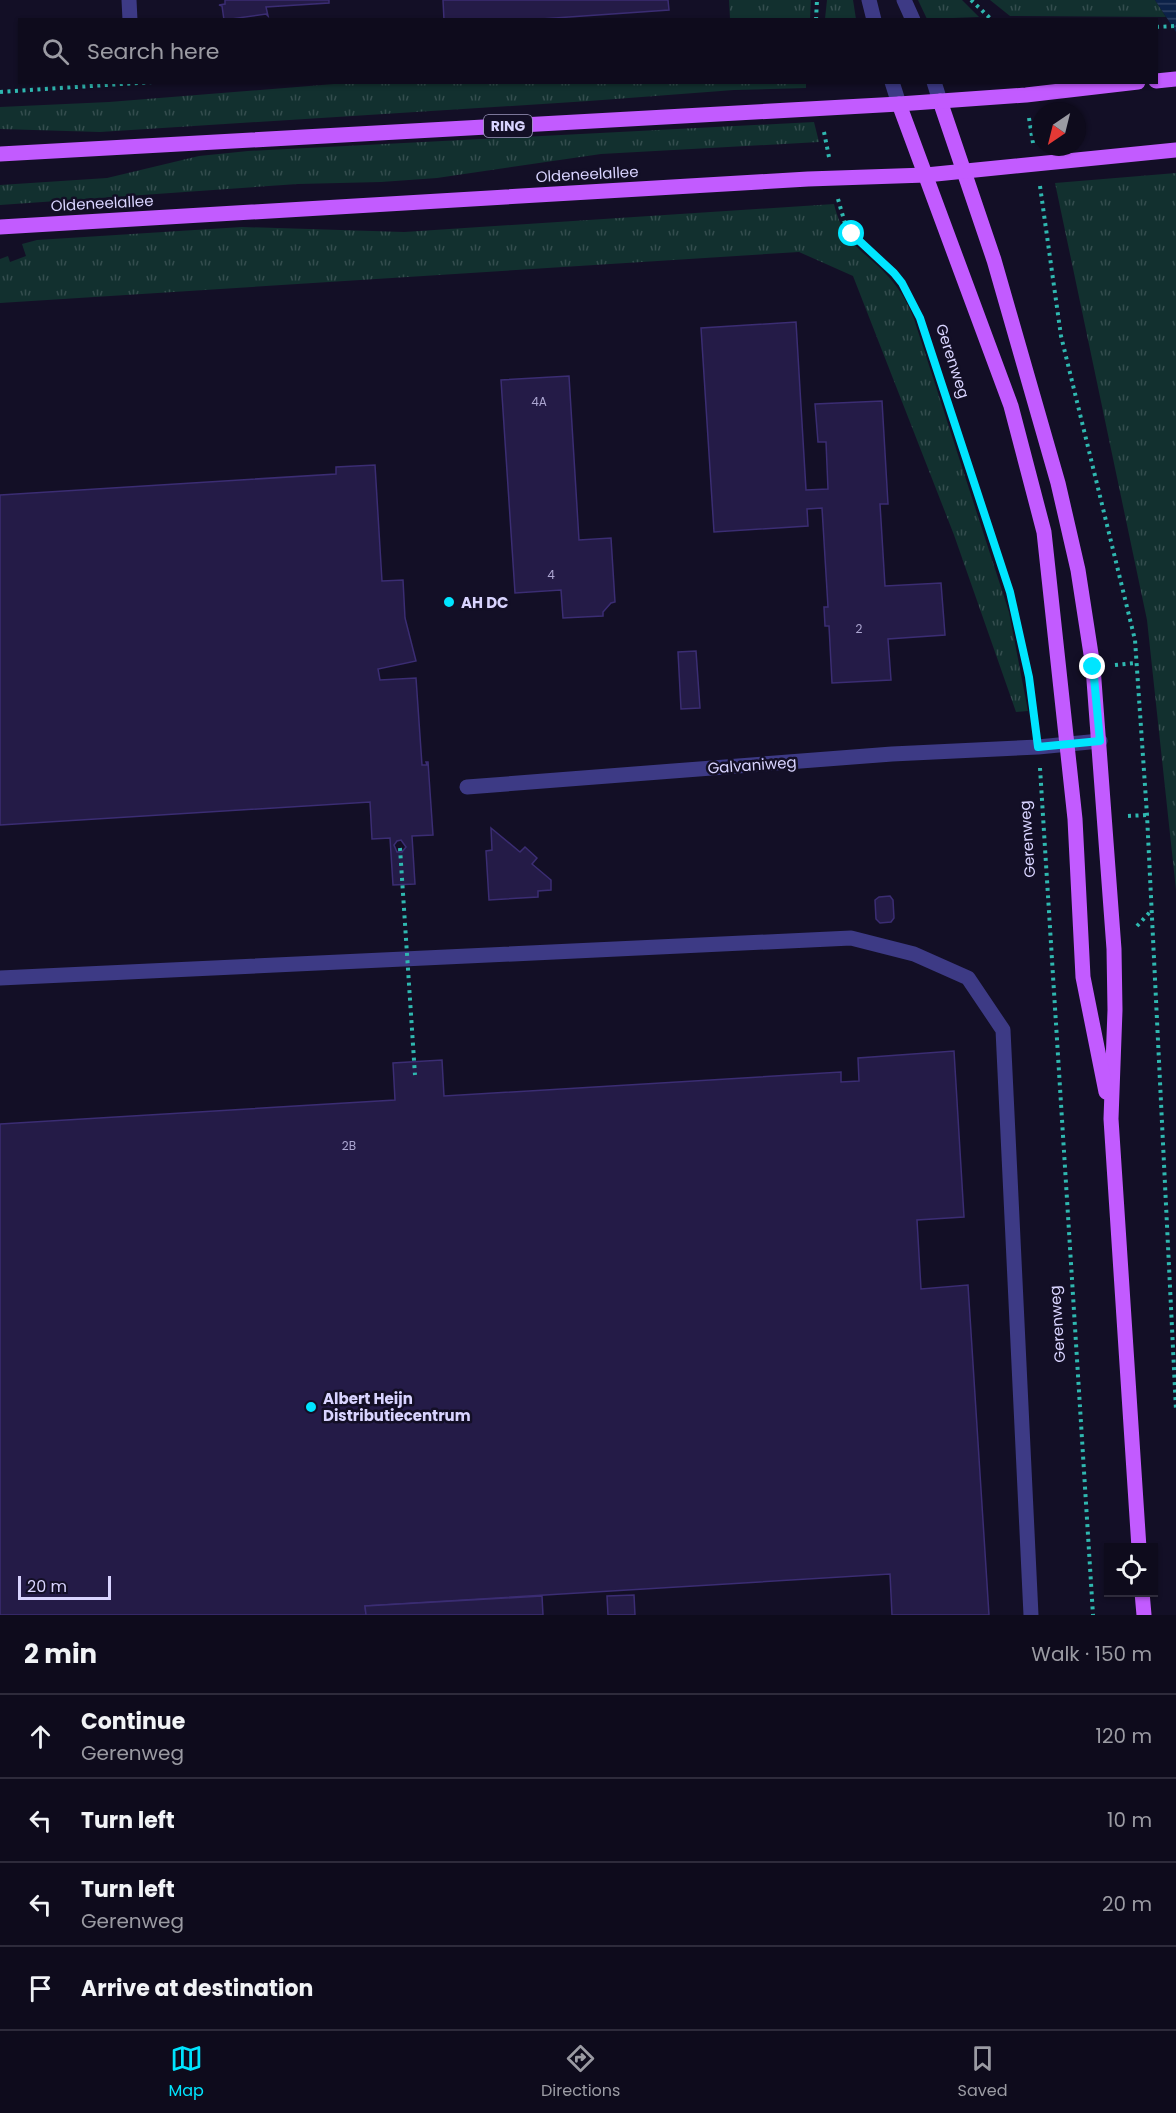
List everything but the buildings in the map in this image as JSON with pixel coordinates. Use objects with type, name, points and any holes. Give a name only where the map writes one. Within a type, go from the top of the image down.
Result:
[{"type":"main road","points":[[1158,81],[1176,79]]},
{"type":"main road","name":"RING","points":[[0,154],[899,104],[1026,95],[1121,84]]},
{"type":"main road","points":[[939,101],[1014,324],[1058,483],[1078,570],[1093,667],[1114,949],[1115,1010],[1111,1119],[1139,1543]]},
{"type":"main road","points":[[899,104],[1011,406],[1044,532],[1075,819],[1083,977],[1111,1119]]},
{"type":"main road","name":"Oldeneelallee","points":[[0,227],[833,178],[926,175],[1176,150]]},
{"type":"main road","points":[[1142,1597],[1144,1615]]},
{"type":"street","points":[[129,0],[130,18]]},
{"type":"street","points":[[869,0],[874,18]]},
{"type":"street","points":[[904,0],[912,18]]},
{"type":"street","points":[[893,84],[899,104]]},
{"type":"street","points":[[935,84],[939,101]]},
{"type":"street","name":"Galvaniweg","points":[[467,787],[892,754],[1038,747],[1100,741]]},
{"type":"street","points":[[0,978],[851,938],[914,954],[968,978],[1003,1030],[1031,1615]]},
{"type":"path","points":[[816,18],[817,0]]},
{"type":"path","points":[[971,0],[990,18]]},
{"type":"path","points":[[1158,27],[1176,26]]},
{"type":"path","points":[[0,93],[117,84]]},
{"type":"path","points":[[1026,95],[1061,336],[1135,640],[1147,815],[1176,1410]]},
{"type":"path","name":"Gerenweg","points":[[820,108],[833,178],[846,227],[898,278],[908,292],[920,318],[1010,592],[1029,677],[1038,747],[1093,1615]]},
{"type":"path","points":[[400,848],[416,1075]]},
{"type":"green space","points":[[729,0],[811,0],[810,18],[730,18]]},
{"type":"green space","points":[[827,0],[853,0],[856,18],[825,18]]},
{"type":"green space","points":[[918,0],[962,0],[979,17],[953,18],[927,18]]},
{"type":"green space","points":[[990,0],[1155,0],[1166,17],[1010,16]]},
{"type":"green space","points":[[334,84],[806,84],[806,88],[734,90],[100,132],[0,129],[0,107],[109,102]]},
{"type":"green space","points":[[814,122],[819,142],[601,154],[437,178],[298,184],[0,205],[0,185],[107,178],[199,156],[248,151]]},
{"type":"green space","points":[[1176,173],[1176,890],[1147,620],[1055,183]]},
{"type":"green space","points":[[834,204],[844,231],[893,282],[914,319],[1009,612],[1028,711],[1016,712],[954,535],[853,276],[799,252],[0,303],[0,259],[8,256],[10,262],[26,256],[22,244],[37,240],[242,227],[404,232]]},
{"type":"water","points":[[1155,0],[1176,0],[1176,32]]},
{"type":"place","name":"AH DC","points":[[449,602]]},
{"type":"place","name":"Albert Heijn Distributiecentrum","points":[[311,1407]]},
{"type":"route","points":[[852,234],[894,273],[908,292],[920,318],[1010,592],[1029,677],[1038,747],[1100,741],[1093,667]]}]
